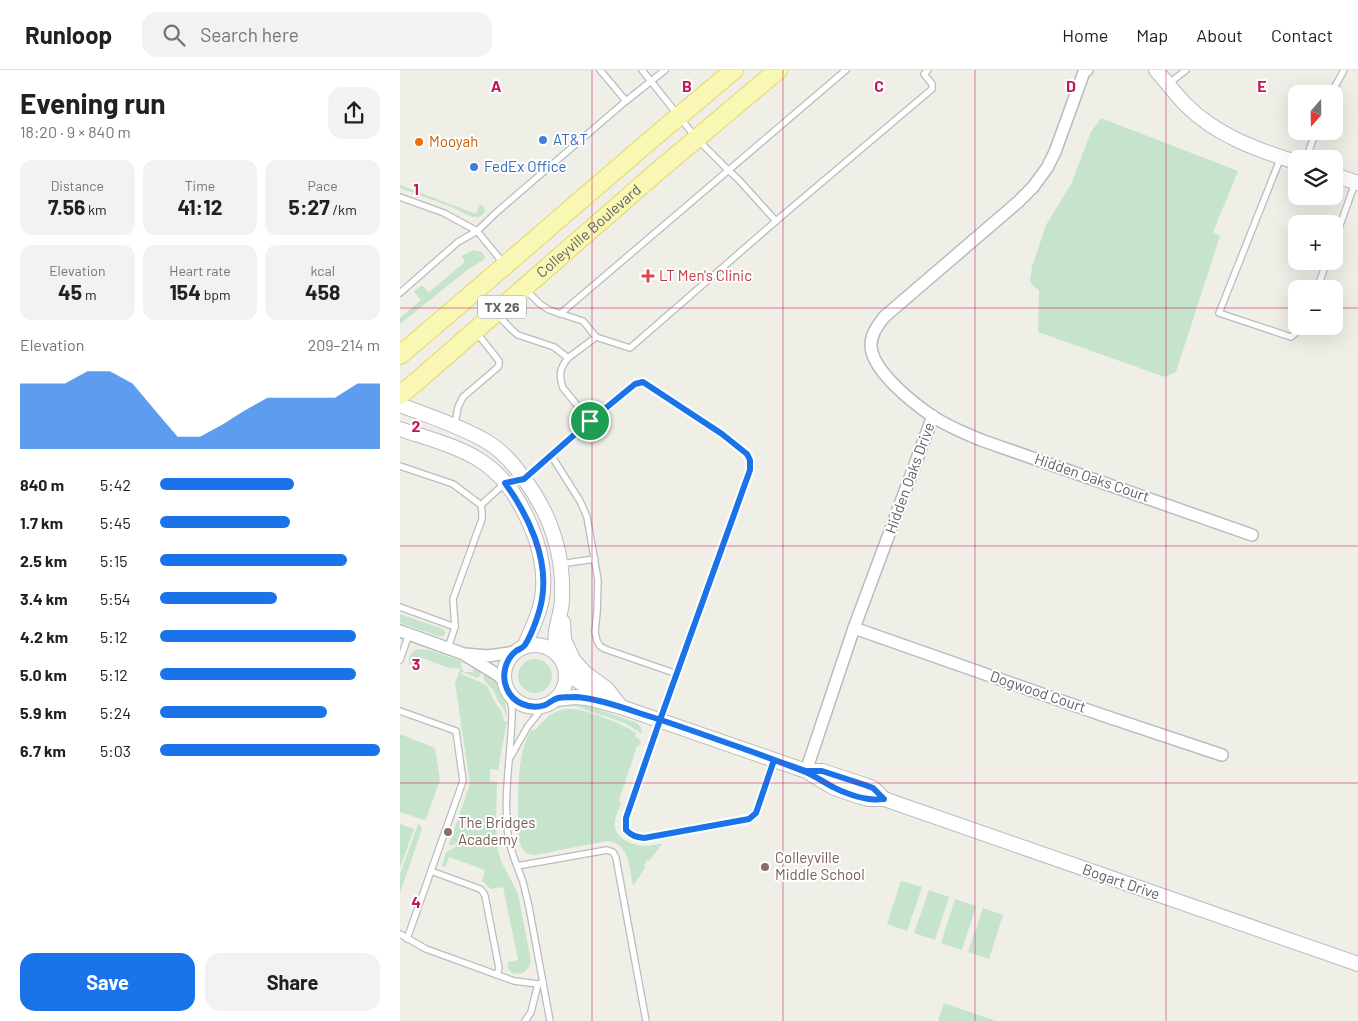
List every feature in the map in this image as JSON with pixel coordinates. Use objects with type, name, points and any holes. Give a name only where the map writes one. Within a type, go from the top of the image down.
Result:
[{"type":"main road","name":"Colleyville Boulevard","points":[[400,356],[734,70]]},
{"type":"main road","name":"Colleyville Boulevard","points":[[400,395],[651,177],[778,70]]},
{"type":"street","name":"Hidden Oaks Drive","points":[[806,771],[854,628],[933,416],[914,402],[880,368],[873,356],[872,337],[884,317],[1034,187],[1055,152],[1084,72],[1087,70]]},
{"type":"street","points":[[1163,76],[1187,106],[1200,117],[1248,146],[1288,159]]},
{"type":"street","points":[[1343,178],[1356,183]]},
{"type":"street","points":[[400,404],[486,440],[514,466],[538,497],[554,535],[560,564],[564,640],[574,661],[585,673],[607,690],[621,707]]},
{"type":"street","name":"Hidden Oaks Court","points":[[933,416],[953,428],[981,440],[1252,535]]},
{"type":"street","points":[[400,429],[457,449],[485,463],[505,483],[529,522],[536,540],[544,581],[542,601],[535,622],[519,650],[509,658],[505,666],[506,686]]},
{"type":"street","points":[[505,483],[524,479]]},
{"type":"street","points":[[541,565],[560,564]]},
{"type":"street","points":[[404,633],[464,654],[490,670],[506,686],[517,701],[523,704],[538,706],[550,702],[562,691],[565,682],[563,665],[555,640],[556,627],[562,606]]},
{"type":"street","name":"Dogwood Court","points":[[854,628],[1222,755]]},
{"type":"street","points":[[464,654],[488,656],[536,645],[552,650],[563,665]]},
{"type":"street","name":"Bogart Drive","points":[[563,665],[580,683],[621,707]]},
{"type":"street","name":"Bogart Drive","points":[[550,702],[575,697],[587,698],[621,707],[806,771],[822,771],[873,788],[884,799],[1358,964]]},
{"type":"lane","points":[[600,70],[626,101]]},
{"type":"lane","points":[[642,70],[697,139],[738,179],[776,221]]},
{"type":"lane","points":[[400,293],[458,242],[477,231],[626,101],[665,70]]},
{"type":"lane","points":[[560,314],[846,70]]},
{"type":"lane","points":[[1163,76],[1186,70]]},
{"type":"lane","points":[[1336,85],[1344,70]]},
{"type":"lane","points":[[524,288],[549,310],[583,321],[596,337],[630,348],[932,89],[932,84],[924,71]]},
{"type":"lane","points":[[1281,157],[1219,313],[1291,337],[1293,335]]},
{"type":"lane","points":[[1343,218],[1356,183]]},
{"type":"lane","points":[[400,197],[444,213],[477,231],[505,265]]},
{"type":"lane","points":[[495,313],[518,334],[554,347],[568,358]]},
{"type":"lane","points":[[454,426],[458,407],[463,397],[499,364],[499,361],[474,331]]},
{"type":"lane","points":[[590,421],[563,388],[561,370],[562,365],[568,358],[596,337]]},
{"type":"lane","points":[[524,479],[635,384],[643,382],[722,434],[747,454],[750,460],[750,470],[626,818],[626,830],[637,837],[644,838],[749,819],[756,813],[774,760]]},
{"type":"lane","points":[[551,456],[585,510],[595,559],[598,588],[595,632],[597,641],[605,649],[676,674]]},
{"type":"lane","points":[[400,466],[453,484],[480,505],[482,511],[482,519],[453,599],[455,627],[448,648]]},
{"type":"lane","points":[[480,505],[505,483]]},
{"type":"lane","points":[[560,564],[595,559]]},
{"type":"lane","points":[[400,607],[455,627]]},
{"type":"lane","points":[[400,660],[404,633]]},
{"type":"lane","points":[[506,686],[512,708],[506,795],[508,836],[511,851],[523,882],[540,983],[550,1021]]},
{"type":"lane","points":[[510,758],[528,726],[550,702]]},
{"type":"lane","points":[[400,711],[456,731],[463,781],[407,939]]},
{"type":"lane","points":[[517,866],[607,850],[613,852],[618,865],[646,1021]]},
{"type":"lane","points":[[431,871],[484,892],[500,968],[497,975]]},
{"type":"lane","points":[[400,934],[426,949],[514,981],[540,983]]},
{"type":"lane","points":[[526,1021],[540,983]]},
{"type":"green space","points":[[1101,118],[1238,171],[1213,232],[1220,236],[1176,372],[1165,377],[1038,332],[1039,290],[1030,281],[1032,267],[1046,225],[1071,184],[1091,132]]},
{"type":"green space","points":[[400,185],[476,214],[480,204],[484,207],[485,212],[479,217],[472,217],[452,207],[400,188]]},
{"type":"green space","points":[[473,250],[482,252],[485,259],[467,270],[400,324],[400,318],[421,300],[414,291],[422,285],[429,292],[465,262],[462,256]]},
{"type":"green space","points":[[400,614],[443,629],[446,633],[443,636],[438,636],[400,623]]},
{"type":"green space","points":[[417,649],[429,650],[461,661],[461,667],[464,672],[473,672],[473,665],[482,669],[480,676],[477,678],[462,672],[461,674],[487,686],[502,712],[504,721],[507,721],[498,770],[490,769],[490,781],[497,782],[496,825],[498,851],[518,894],[531,961],[526,971],[521,973],[513,973],[509,971],[508,967],[508,962],[518,960],[503,887],[491,889],[482,881],[485,870],[449,857],[446,866],[442,866],[446,852],[456,847],[455,844],[450,846],[449,844],[470,784],[455,683],[460,669],[453,667],[452,669],[419,657],[415,666],[412,667],[409,663],[410,656]]},
{"type":"green space","points":[[535,659],[547,664],[552,676],[547,688],[535,693],[523,688],[518,676],[523,664]]},
{"type":"green space","points":[[485,671],[502,691],[507,717],[493,690],[484,680]]},
{"type":"green space","points":[[579,703],[637,723],[641,727],[642,734],[625,723],[575,706],[560,707],[546,713],[559,704]]},
{"type":"green space","points":[[574,709],[597,715],[623,726],[636,733],[635,737],[641,742],[637,746],[619,800],[621,803],[616,817],[615,828],[620,837],[630,843],[646,846],[662,844],[649,861],[647,860],[645,868],[633,886],[627,858],[620,846],[615,843],[607,841],[535,855],[523,850],[519,841],[518,784],[523,748],[527,738],[532,729],[534,731],[551,714],[561,710]]},
{"type":"green space","points":[[400,734],[435,748],[440,780],[424,820],[400,812]]},
{"type":"green space","points":[[400,824],[414,829],[400,868]]},
{"type":"green space","points":[[418,824],[422,829],[400,893],[400,874]]},
{"type":"green space","points":[[901,881],[922,887],[907,931],[887,924]]},
{"type":"green space","points":[[929,890],[949,897],[935,940],[914,933]]},
{"type":"green space","points":[[955,899],[976,906],[962,950],[941,943]]},
{"type":"green space","points":[[983,908],[1003,915],[989,959],[968,952]]},
{"type":"green space","points":[[944,1003],[996,1021],[938,1021]]},
{"type":"place","name":"AT&T","points":[[543,140]]},
{"type":"place","name":"Mooyah","points":[[419,142]]},
{"type":"place","name":"FedEx Office","points":[[474,167]]},
{"type":"place","name":"LT Men's Clinic","points":[[648,276]]},
{"type":"place","name":"The Bridges Academy","points":[[448,832]]},
{"type":"place","name":"Colleyville Middle School","points":[[765,867]]},
{"type":"route","points":[[590,421],[524,479],[505,483],[529,522],[536,540],[544,581],[539,611],[524,647],[514,652],[505,666],[504,682],[507,690],[517,701],[530,706],[545,705],[556,698],[575,697],[587,698],[621,707],[660,720],[806,771],[834,788],[870,799],[884,799],[873,788],[865,785],[822,771],[806,771],[774,760],[756,813],[749,819],[644,838],[637,837],[626,830],[626,818],[660,720],[750,470],[750,460],[747,454],[722,434],[643,382],[635,384],[590,421]]}]
